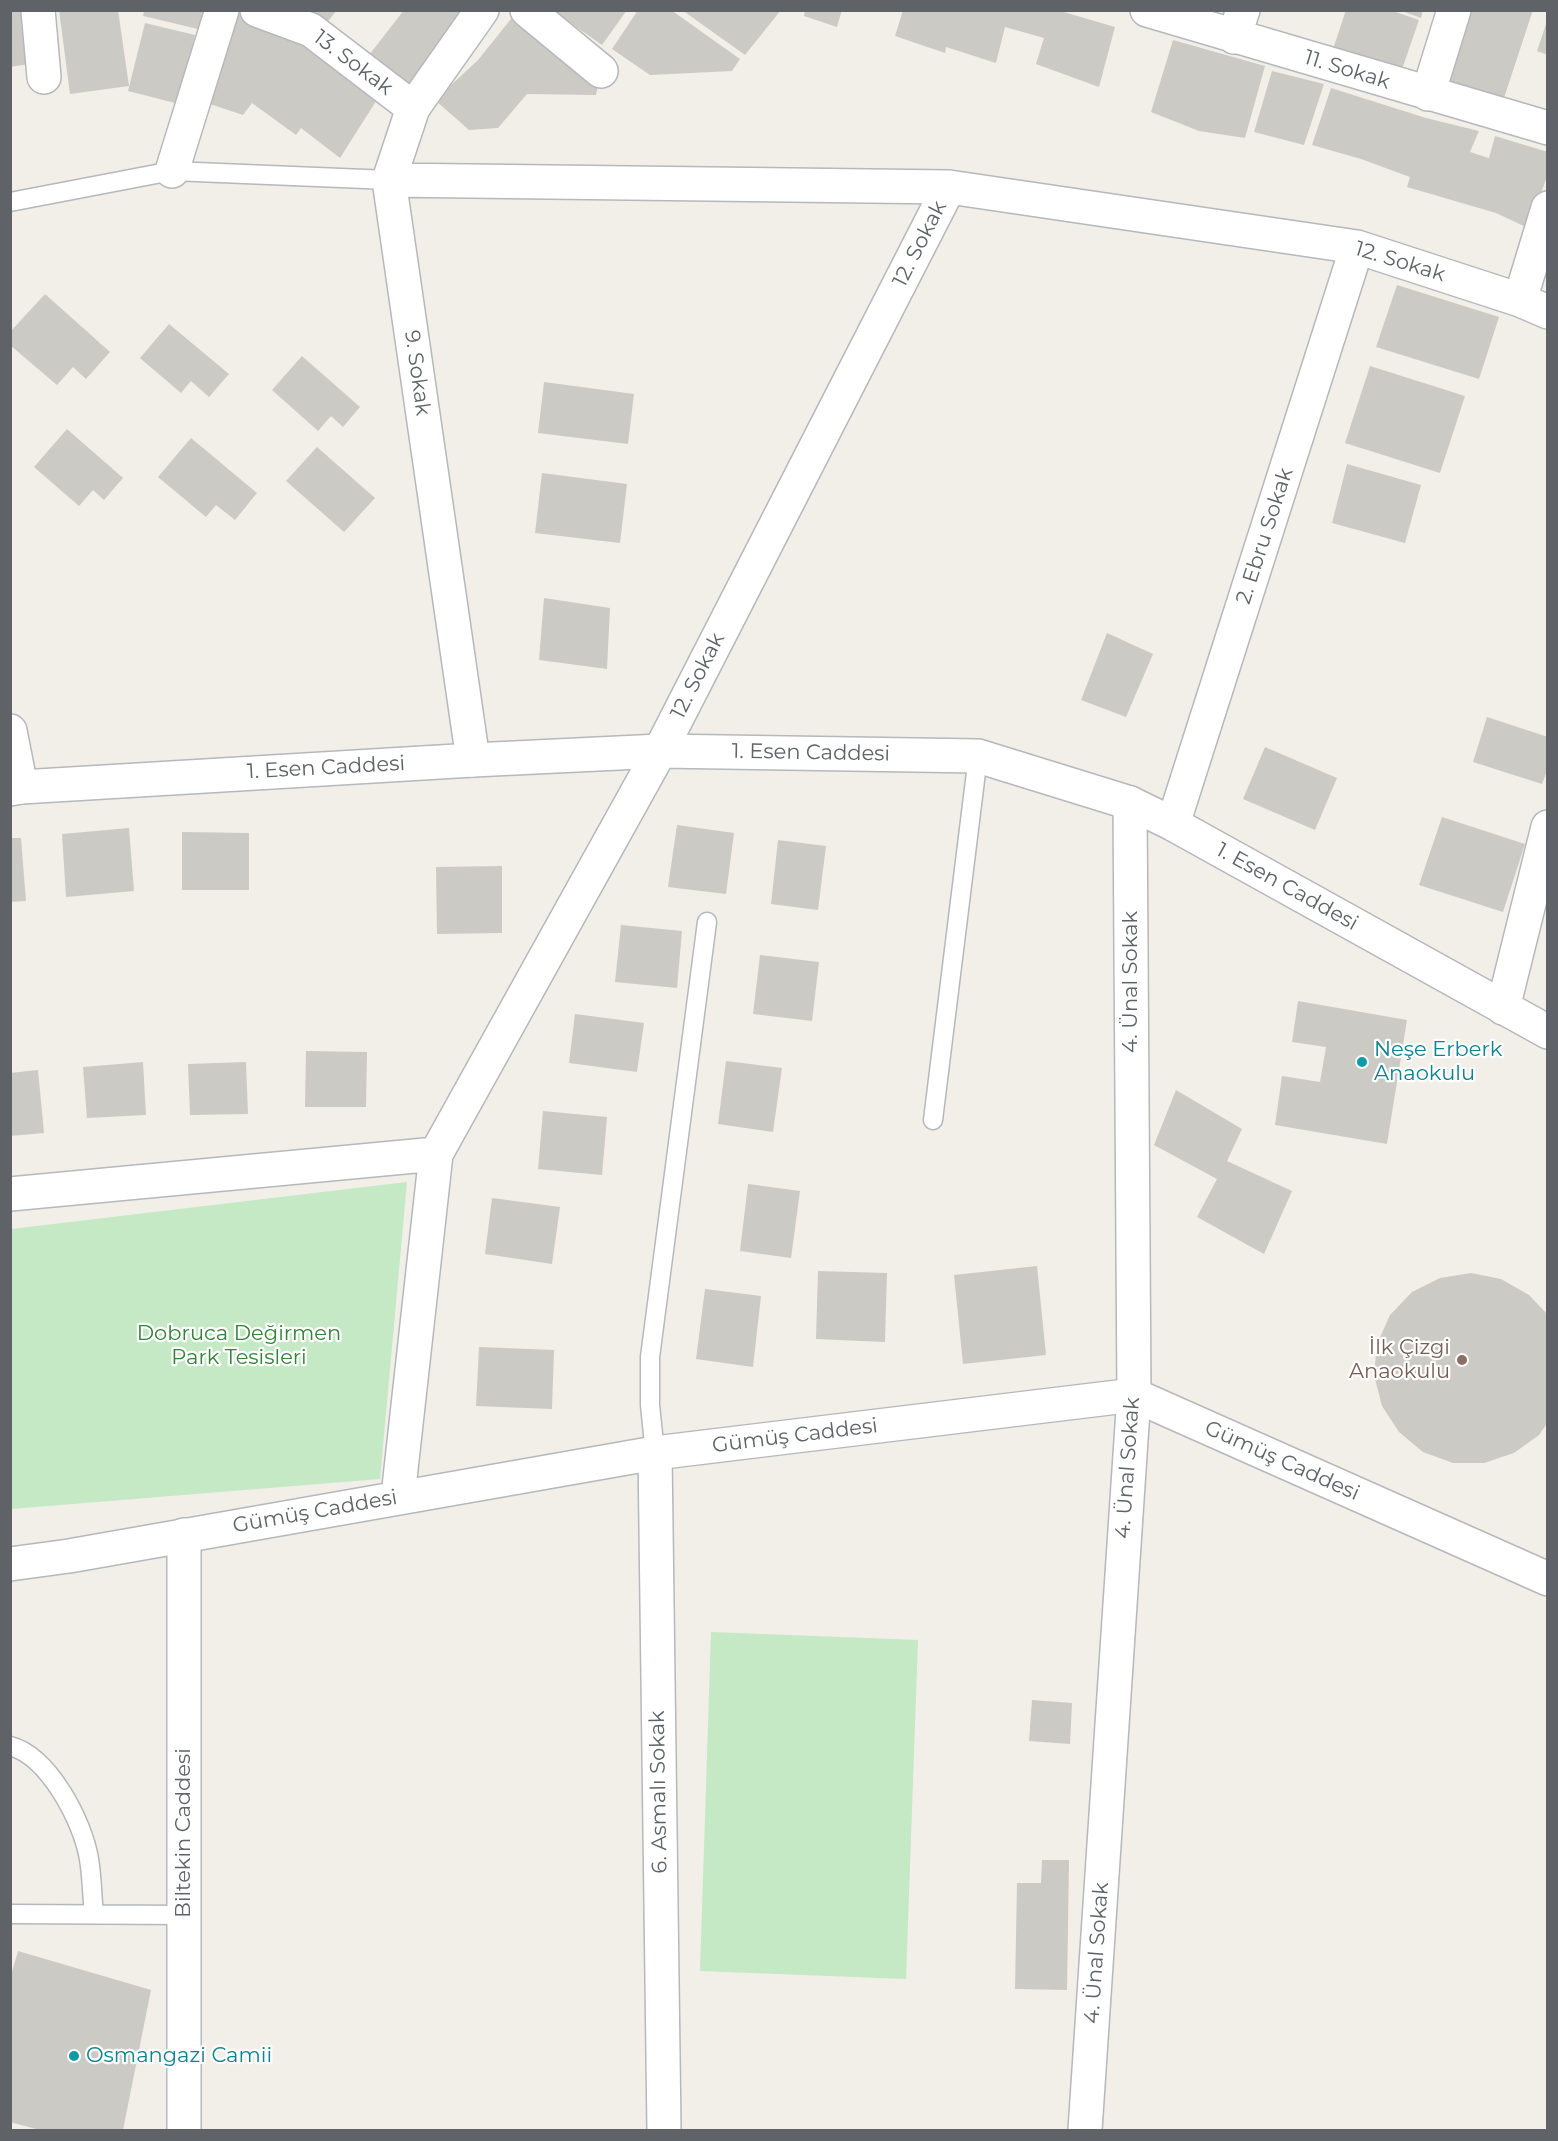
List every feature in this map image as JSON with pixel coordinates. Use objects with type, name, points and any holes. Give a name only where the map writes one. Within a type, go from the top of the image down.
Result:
[{"type":"street","points":[[38,10],[44,77]]},
{"type":"street","points":[[172,171],[222,10]]},
{"type":"street","name":"13. Sokak","points":[[257,10],[311,30],[413,108]]},
{"type":"street","name":"9. Sokak","points":[[473,759],[389,180],[413,108],[482,10]]},
{"type":"street","points":[[527,10],[601,71]]},
{"type":"street","name":"11. Sokak","points":[[1147,10],[1238,24],[1428,94],[1548,128]]},
{"type":"street","points":[[1428,94],[1454,10]]},
{"type":"street","points":[[389,180],[949,187]]},
{"type":"street","name":"12. Sokak","points":[[436,1154],[660,751],[949,187],[1357,247],[1534,306]]},
{"type":"street","points":[[1534,306],[1548,208]]},
{"type":"street","name":"2. Ebru Sokak","points":[[1173,824],[1357,247]]},
{"type":"street","points":[[10,731],[16,788]]},
{"type":"street","name":"1. Esen Caddesi","points":[[16,788],[473,759],[660,751],[978,756],[1130,803],[1173,824],[1548,1032]]},
{"type":"street","name":"4. Ünal Sokak","points":[[1085,2130],[1134,1395],[1130,803]]},
{"type":"street","points":[[1503,1008],[1548,827]]},
{"type":"street","points":[[10,1194],[436,1154],[399,1497]]},
{"type":"street","name":"Gümüş Caddesi","points":[[10,1563],[69,1556],[655,1453],[1134,1395],[1548,1579]]},
{"type":"street","name":"6. Asmalı Sokak","points":[[655,1453],[664,2130]]},
{"type":"street","name":"Biltekin Caddesi","points":[[184,1535],[184,2130]]},
{"type":"lane","points":[[10,202],[172,171],[389,180]]},
{"type":"lane","points":[[933,1120],[978,756]]},
{"type":"lane","points":[[655,1453],[650,1405],[650,1357],[707,922]]},
{"type":"lane","points":[[10,1746],[22,1749],[45,1771],[76,1816],[89,1859],[94,1914]]},
{"type":"lane","points":[[10,1914],[184,1915]]},
{"type":"green space","name":"Dobruca Değirmen Park Tesisleri","points":[[407,1182],[380,1479],[11,1509],[11,1229]]},
{"type":"green space","points":[[711,1632],[918,1640],[906,1979],[700,1971]]},
{"type":"building","points":[[10,10],[33,10],[41,62],[10,67]]},
{"type":"building","points":[[59,10],[118,10],[129,86],[70,94]]},
{"type":"building","points":[[144,10],[204,10],[198,29],[143,16]]},
{"type":"building","points":[[237,10],[244,10],[298,37],[380,95],[340,158],[301,128],[296,135],[252,103],[243,115],[210,104]]},
{"type":"building","points":[[291,10],[337,10],[321,30]]},
{"type":"building","points":[[404,10],[468,10],[407,89],[366,59]]},
{"type":"building","points":[[552,10],[627,10],[602,45]]},
{"type":"building","points":[[638,10],[671,10],[740,59],[732,71],[650,75],[612,49]]},
{"type":"building","points":[[682,10],[781,10],[745,55]]},
{"type":"building","points":[[805,10],[842,10],[837,27],[804,16]]},
{"type":"building","points":[[903,10],[1057,10],[1115,27],[1099,87],[1036,64],[1044,38],[1005,27],[996,63],[946,47],[945,53],[895,36]]},
{"type":"building","points":[[1346,10],[1390,10],[1419,20],[1400,75],[1332,52]]},
{"type":"building","points":[[1399,10],[1423,10],[1421,18]]},
{"type":"building","points":[[1460,10],[1533,10],[1501,107],[1435,88]]},
{"type":"building","points":[[515,14],[600,76],[596,95],[527,94],[498,128],[469,130],[435,100],[478,60]]},
{"type":"building","points":[[1548,21],[1548,55],[1537,51]]},
{"type":"building","points":[[145,23],[195,35],[179,104],[128,91]]},
{"type":"building","points":[[1173,40],[1265,66],[1245,138],[1199,131],[1151,112]]},
{"type":"building","points":[[1272,71],[1324,84],[1304,145],[1254,132]]},
{"type":"building","points":[[1331,88],[1426,118],[1479,131],[1470,152],[1489,158],[1495,136],[1548,152],[1548,174],[1528,228],[1496,213],[1407,187],[1410,177],[1361,159],[1312,145]]},
{"type":"building","points":[[1397,285],[1499,317],[1479,379],[1376,347]]},
{"type":"building","points":[[45,294],[110,352],[86,379],[73,367],[57,385],[10,345],[10,332]]},
{"type":"building","points":[[169,324],[229,374],[209,397],[191,381],[181,393],[140,358]]},
{"type":"building","points":[[302,356],[360,407],[343,427],[331,416],[318,431],[272,390]]},
{"type":"building","points":[[1370,366],[1465,396],[1440,473],[1345,443]]},
{"type":"building","points":[[544,382],[634,394],[628,444],[538,433]]},
{"type":"building","points":[[67,429],[123,478],[104,500],[93,490],[79,506],[34,467]]},
{"type":"building","points":[[191,438],[257,493],[235,520],[216,505],[206,517],[158,477]]},
{"type":"building","points":[[317,447],[375,498],[344,532],[286,481]]},
{"type":"building","points":[[1347,464],[1421,485],[1405,543],[1332,523]]},
{"type":"building","points":[[542,473],[627,484],[620,543],[535,533]]},
{"type":"building","points":[[544,598],[610,608],[607,669],[539,660]]},
{"type":"building","points":[[1107,633],[1153,654],[1126,717],[1081,700]]},
{"type":"building","points":[[1487,717],[1548,737],[1548,768],[1542,784],[1473,762]]},
{"type":"building","points":[[1265,747],[1337,778],[1315,830],[1243,799]]},
{"type":"building","points":[[1442,817],[1525,844],[1503,912],[1419,885]]},
{"type":"building","points":[[677,825],[734,833],[726,894],[668,887]]},
{"type":"building","points":[[129,828],[134,891],[66,897],[62,834]]},
{"type":"building","points":[[182,832],[249,833],[249,890],[182,890]]},
{"type":"building","points":[[10,838],[21,838],[26,901],[10,902]]},
{"type":"building","points":[[778,840],[826,846],[818,910],[771,904]]},
{"type":"building","points":[[502,866],[502,933],[437,934],[436,867]]},
{"type":"building","points":[[621,925],[682,931],[677,988],[615,982]]},
{"type":"building","points":[[760,955],[819,962],[812,1021],[753,1014]]},
{"type":"building","name":"Neşe Erberk Anaokulu","points":[[1298,1001],[1407,1020],[1387,1144],[1275,1125],[1282,1076],[1320,1082],[1326,1047],[1292,1042]]},
{"type":"building","points":[[575,1014],[644,1023],[637,1072],[569,1063]]},
{"type":"building","points":[[306,1051],[367,1052],[366,1107],[305,1107]]},
{"type":"building","points":[[726,1061],[782,1068],[773,1132],[718,1124]]},
{"type":"building","points":[[143,1062],[146,1115],[87,1118],[83,1067]]},
{"type":"building","points":[[246,1062],[248,1114],[190,1115],[188,1064]]},
{"type":"building","points":[[38,1070],[44,1133],[10,1136],[10,1073]]},
{"type":"building","points":[[1176,1090],[1242,1129],[1227,1161],[1292,1191],[1264,1254],[1197,1217],[1217,1179],[1154,1145]]},
{"type":"building","points":[[543,1111],[607,1117],[602,1175],[538,1169]]},
{"type":"building","points":[[748,1184],[800,1191],[791,1258],[740,1251]]},
{"type":"building","points":[[492,1198],[560,1207],[552,1264],[485,1254]]},
{"type":"building","points":[[1037,1266],[1046,1355],[963,1364],[954,1275]]},
{"type":"building","points":[[818,1271],[887,1273],[885,1342],[816,1339]]},
{"type":"building","name":"İlk Çizgi Anaokulu","points":[[1471,1273],[1501,1279],[1529,1295],[1548,1315],[1548,1422],[1539,1435],[1514,1453],[1484,1463],[1453,1463],[1423,1452],[1399,1432],[1382,1406],[1374,1375],[1377,1344],[1390,1315],[1412,1292],[1440,1278]]},
{"type":"building","points":[[705,1289],[761,1296],[753,1367],[696,1359]]},
{"type":"building","points":[[479,1347],[554,1350],[552,1409],[476,1406]]},
{"type":"building","points":[[1032,1700],[1072,1703],[1070,1744],[1029,1741]]},
{"type":"building","points":[[1042,1860],[1069,1860],[1067,1990],[1015,1989],[1017,1883],[1041,1883]]},
{"type":"building","name":"Osmangazi Camii","points":[[18,1951],[151,1990],[123,2130],[40,2130],[10,2122],[10,1979]]},
{"type":"place","name":"Neşe Erberk Anaokulu","points":[[1362,1062]]},
{"type":"place","name":"İlk Çizgi Anaokulu","points":[[1462,1360]]},
{"type":"place","name":"Osmangazi Camii","points":[[74,2056]]}]
